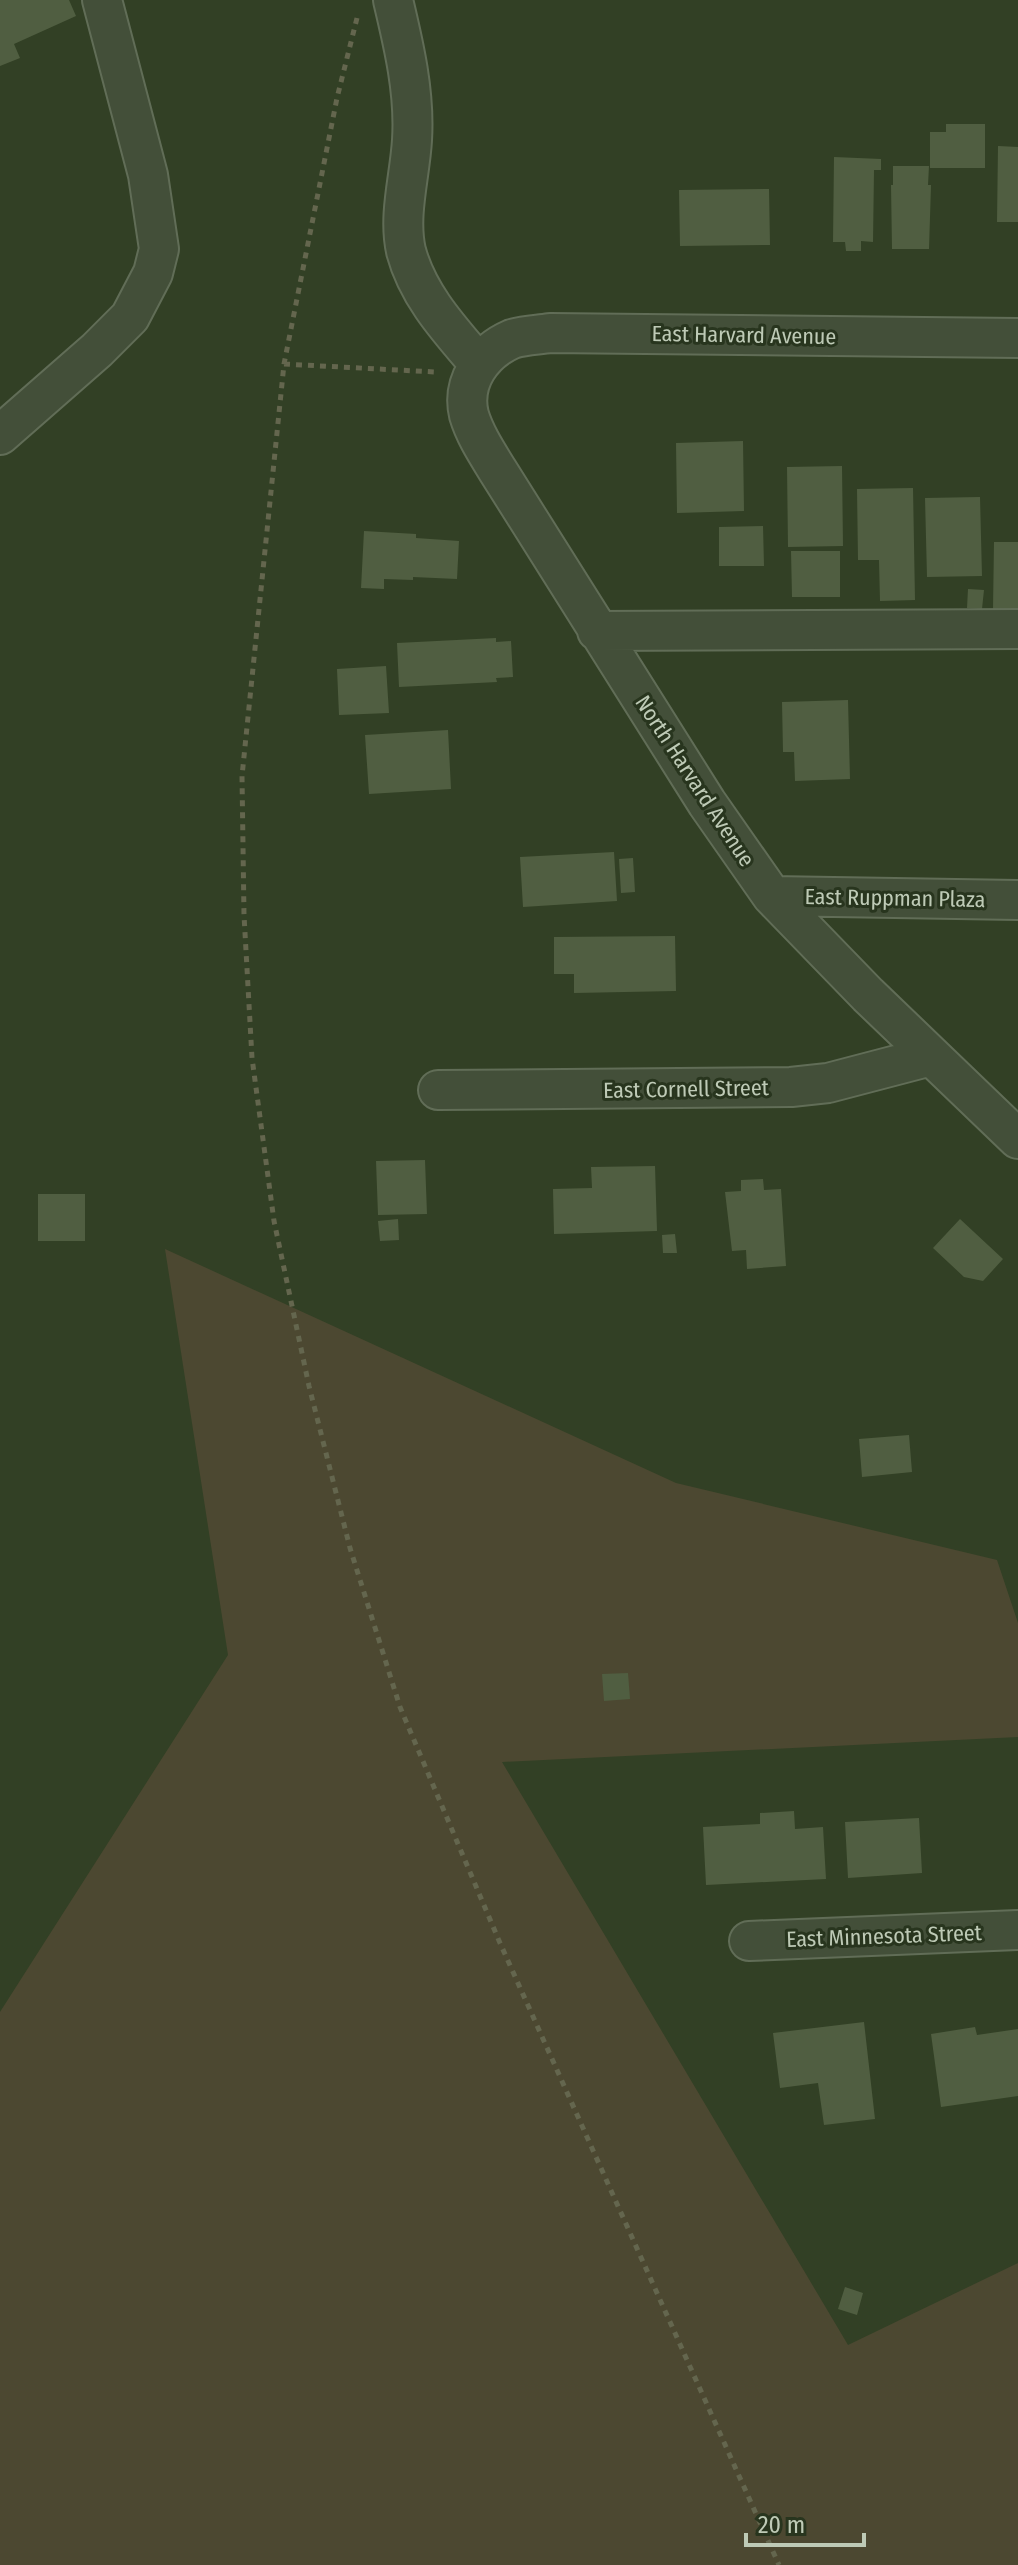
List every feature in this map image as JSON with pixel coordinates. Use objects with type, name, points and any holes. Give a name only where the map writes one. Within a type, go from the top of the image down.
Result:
[{"type":"street","points":[[0,435],[130,317],[153,273],[159,249],[148,175],[102,0]]},
{"type":"street","points":[[376,4],[408,63],[411,123],[403,223],[407,252],[427,302],[476,369]]},
{"type":"street","name":"East Harvard Avenue","points":[[476,369],[511,340],[550,333],[1018,338]]},
{"type":"street","name":"North Harvard Avenue","points":[[476,369],[467,403],[481,443],[727,835],[801,929],[1018,1139]]},
{"type":"street","points":[[597,631],[1018,629]]},
{"type":"street","name":"East Ruppman Plaza","points":[[772,896],[1018,900]]},
{"type":"street","name":"East Cornell Street","points":[[438,1090],[791,1087],[828,1083],[931,1056]]},
{"type":"street","name":"East Minnesota Street","points":[[749,1941],[1018,1930]]},
{"type":"path","points":[[376,4],[337,98],[284,364],[242,776],[244,915],[252,1058],[274,1221],[309,1386],[350,1548],[400,1707],[507,1958],[779,2565]]},
{"type":"path","points":[[284,364],[476,369]]},
{"type":"shaded area","points":[[165,1249],[676,1483],[997,1560],[1018,1623],[1018,1737],[502,1762],[848,2345],[1018,2263],[1018,2565],[0,2565],[0,2012],[228,1655]]},
{"type":"building","points":[[0,0],[69,0],[76,16],[14,44],[20,58],[0,66]]},
{"type":"building","points":[[946,124],[985,124],[985,168],[930,168],[930,132],[946,132]]},
{"type":"building","points":[[998,146],[1018,147],[1018,222],[997,222]]},
{"type":"building","points":[[834,157],[881,159],[881,170],[874,170],[873,242],[861,241],[861,251],[846,251],[845,242],[833,242]]},
{"type":"building","points":[[893,166],[929,166],[929,249],[892,249]]},
{"type":"building","points":[[769,189],[770,245],[680,246],[679,190]]},
{"type":"building","points":[[743,441],[744,511],[677,513],[676,443]]},
{"type":"building","points":[[842,466],[843,546],[788,547],[787,467]]},
{"type":"building","points":[[913,488],[915,600],[880,601],[879,560],[858,560],[857,489]]},
{"type":"building","points":[[980,497],[982,576],[927,577],[925,498]]},
{"type":"building","points":[[763,526],[764,566],[719,566],[719,527]]},
{"type":"building","points":[[364,531],[416,534],[416,538],[459,541],[457,579],[384,579],[384,589],[361,588]]},
{"type":"building","points":[[994,542],[1018,542],[1018,609],[993,609]]},
{"type":"building","points":[[791,551],[840,551],[840,597],[792,597]]},
{"type":"building","points":[[968,589],[984,590],[982,609],[967,608]]},
{"type":"building","points":[[496,638],[496,642],[511,641],[513,677],[496,678],[497,682],[399,687],[397,643]]},
{"type":"building","points":[[386,666],[389,713],[339,715],[337,669]]},
{"type":"building","points":[[848,700],[850,779],[795,781],[794,752],[783,752],[782,702]]},
{"type":"building","points":[[448,730],[451,789],[369,794],[365,735]]},
{"type":"building","points":[[614,852],[617,901],[523,907],[520,857]]},
{"type":"building","points":[[633,858],[635,892],[621,893],[619,859]]},
{"type":"building","points":[[675,936],[676,991],[574,993],[574,974],[554,974],[554,937]]},
{"type":"building","points":[[425,1160],[427,1214],[378,1215],[376,1161]]},
{"type":"building","points":[[655,1166],[657,1231],[554,1234],[553,1189],[592,1188],[591,1167]]},
{"type":"building","points":[[763,1179],[764,1190],[781,1189],[786,1266],[747,1269],[746,1250],[732,1251],[725,1192],[741,1191],[741,1180]]},
{"type":"building","points":[[38,1194],[85,1194],[85,1241],[38,1241]]},
{"type":"building","points":[[398,1219],[399,1240],[380,1241],[378,1221]]},
{"type":"building","points":[[960,1219],[1003,1259],[983,1281],[964,1277],[933,1248]]},
{"type":"building","points":[[675,1234],[677,1253],[663,1253],[662,1235]]},
{"type":"building","points":[[909,1435],[912,1472],[862,1477],[859,1439]]},
{"type":"building","points":[[628,1673],[630,1699],[604,1701],[602,1674]]},
{"type":"building","points":[[794,1811],[795,1829],[823,1827],[826,1879],[706,1885],[703,1827],[760,1824],[760,1813]]},
{"type":"building","points":[[919,1818],[922,1873],[848,1878],[845,1822]]},
{"type":"building","points":[[864,2022],[875,2119],[824,2125],[818,2083],[780,2088],[773,2033]]},
{"type":"building","points":[[975,2027],[977,2035],[1018,2029],[1018,2096],[941,2107],[931,2034]]},
{"type":"building","points":[[845,2287],[863,2293],[857,2315],[838,2309]]}]
